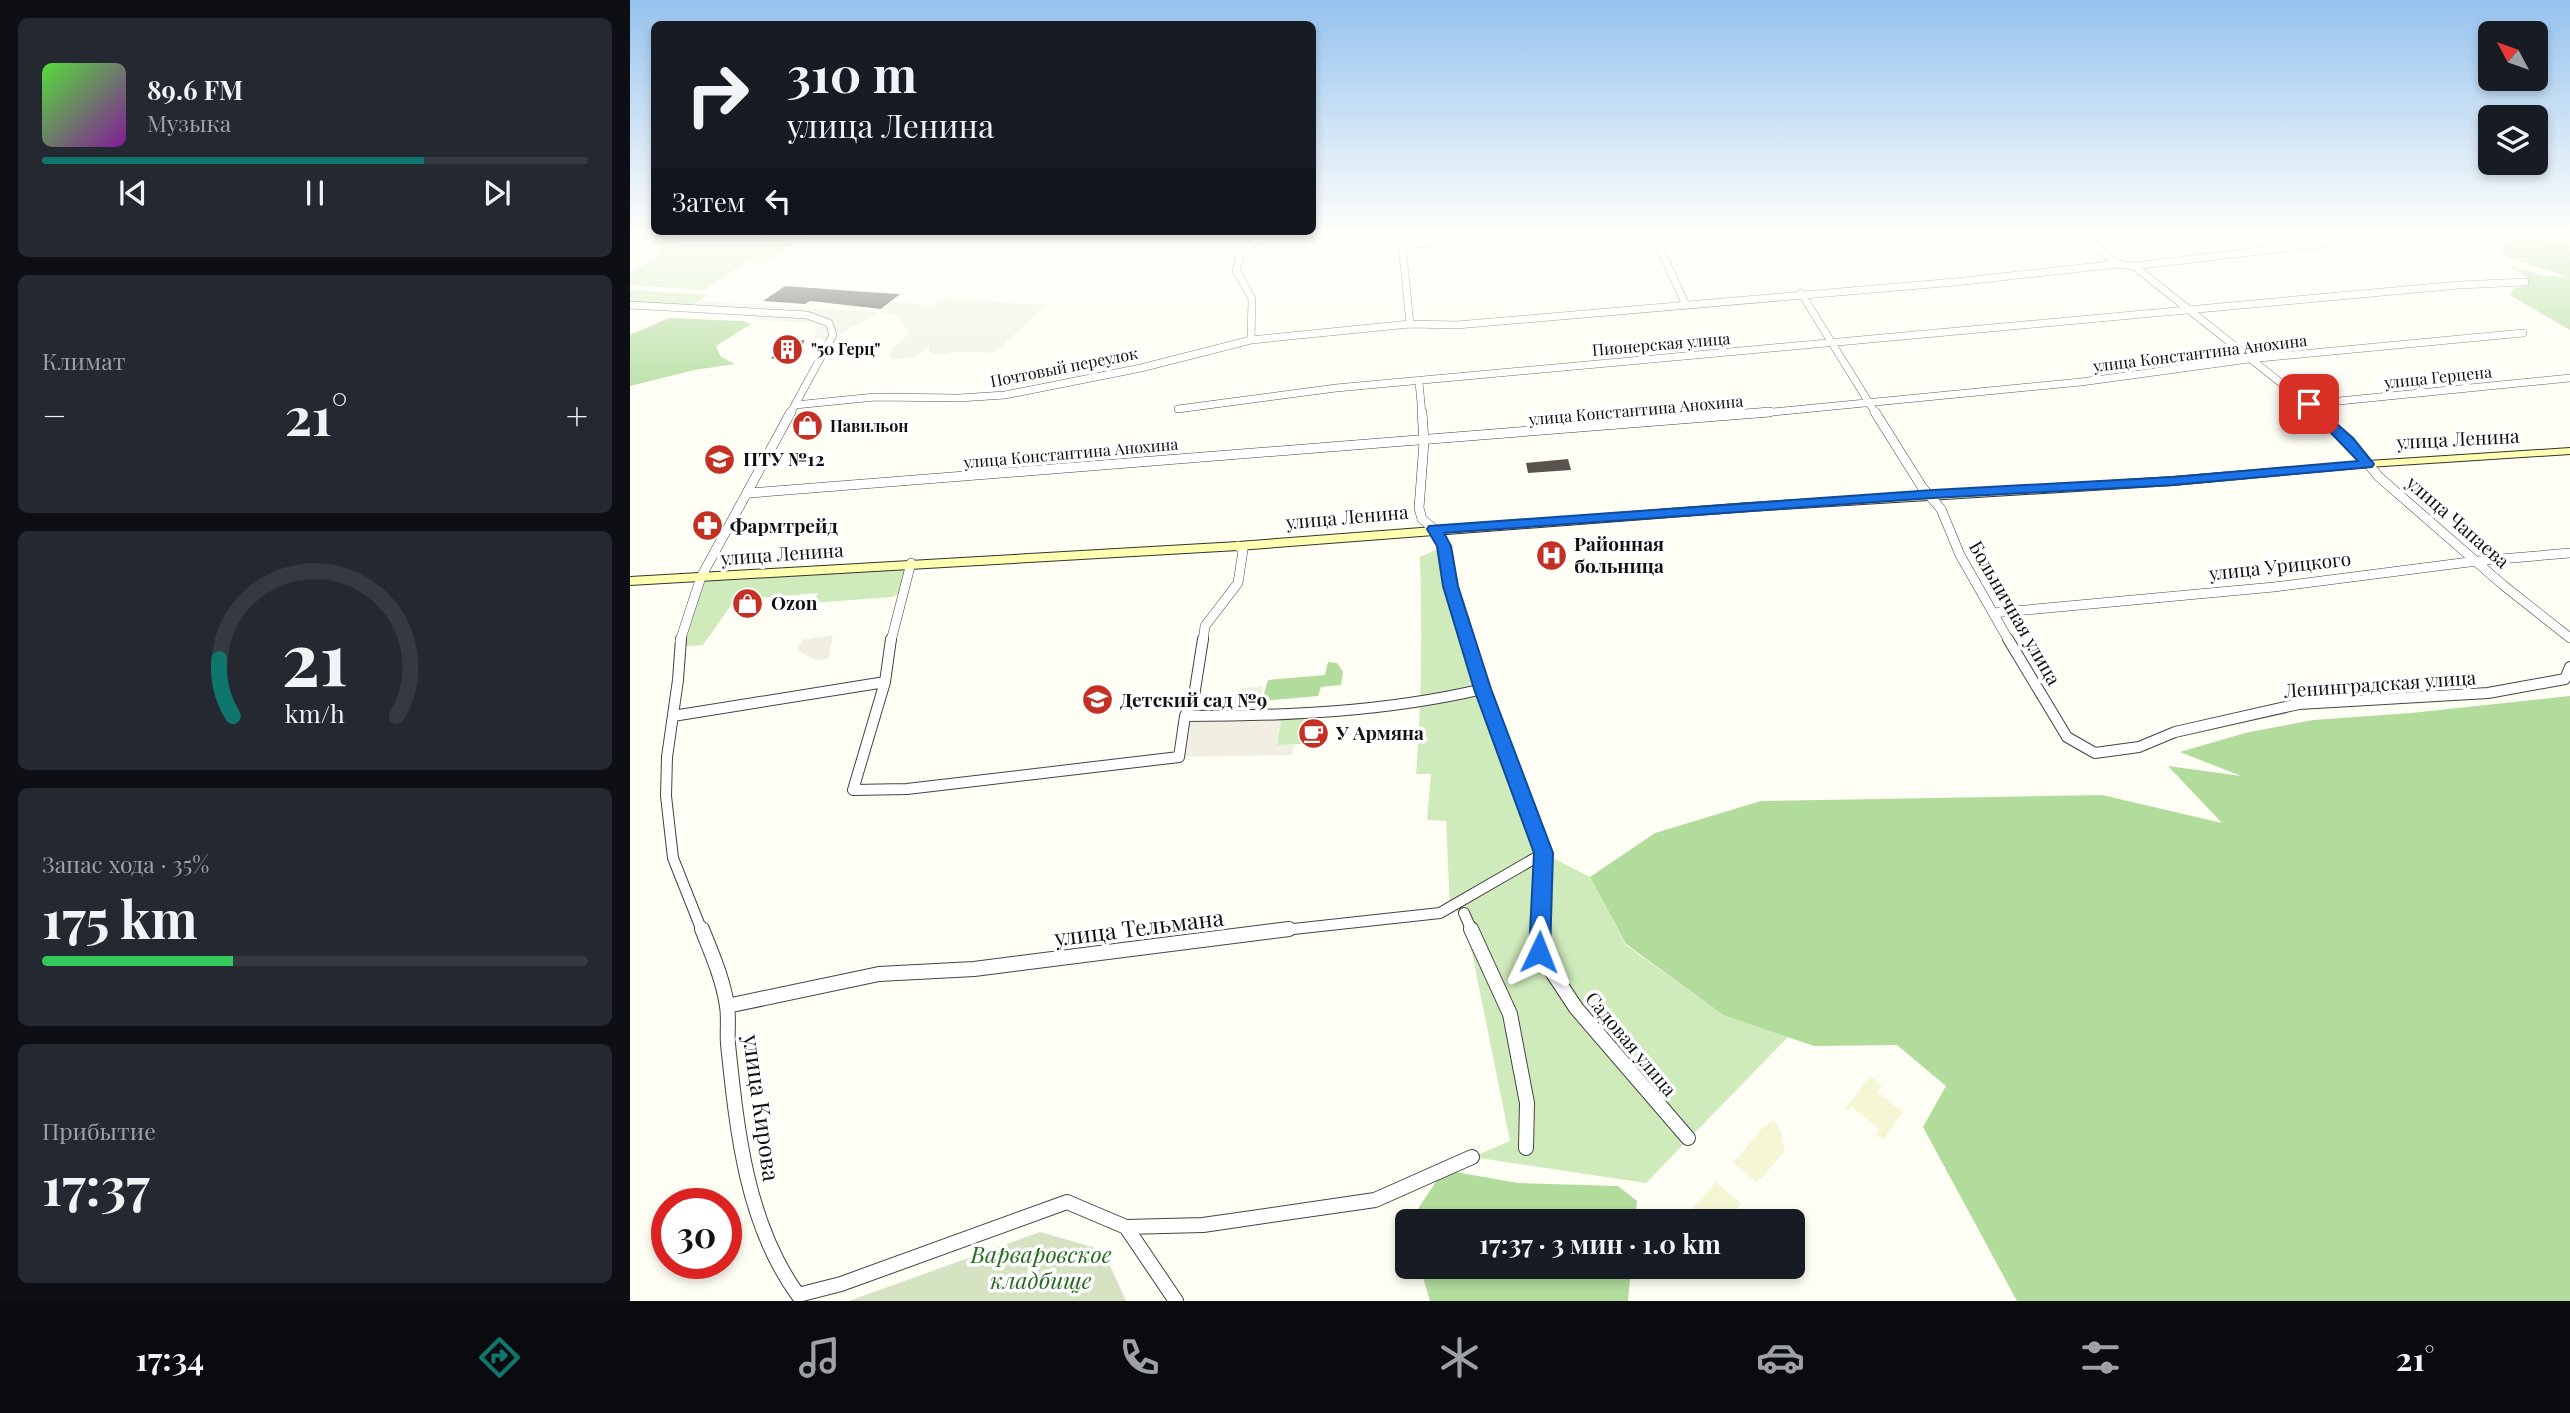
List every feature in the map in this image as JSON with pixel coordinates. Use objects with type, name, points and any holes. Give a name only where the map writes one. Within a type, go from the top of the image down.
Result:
[{"type":"main road","name":"улица Ленина","points":[[630,581],[1238,546],[1434,529],[1933,494],[2186,480],[2368,464],[2570,451]]},
{"type":"street","points":[[1250,296],[1251,340]]},
{"type":"street","points":[[1407,296],[1410,324]]},
{"type":"street","points":[[1682,296],[1685,303]]},
{"type":"street","name":"Почтовый переулок","points":[[796,405],[876,397],[959,398],[1005,395],[1128,370],[1251,340],[1410,324],[1457,325],[1770,296]]},
{"type":"street","name":"Больничная улица","points":[[1803,296],[1922,486],[1933,494],[1959,553],[2067,737]]},
{"type":"street","name":"улица Чапаева","points":[[2171,296],[2309,404],[2349,441],[2378,477],[2570,638]]},
{"type":"street","name":"Пионерская улица","points":[[1178,409],[1336,388],[2348,296]]},
{"type":"street","name":"улица Кирова","points":[[630,305],[807,316],[829,323],[833,335],[752,480],[750,493],[701,577],[678,647],[678,680],[667,757],[666,796],[673,858],[718,970],[727,1006],[728,1041],[746,1177],[778,1267],[798,1295],[841,1284],[1067,1202],[1126,1227]]},
{"type":"street","name":"улица Константина Анохина","points":[[750,493],[1296,449],[1424,442],[1870,403],[2081,382],[2249,359],[2524,333]]},
{"type":"street","name":"улица Герцена","points":[[2309,404],[2570,378]]},
{"type":"street","name":"Садовая улица","points":[[1419,382],[1424,442],[1419,508],[1422,519],[1434,529],[1444,546],[1451,586],[1483,689],[1544,853],[1539,952],[1576,1008],[1688,1138]]},
{"type":"street","points":[[911,563],[893,625],[885,682],[853,790],[906,789],[1179,757],[1185,716],[1194,696],[1205,626],[1238,583],[1243,550],[1238,546]]},
{"type":"street","name":"улица Урицкого","points":[[1993,612],[2274,587],[2477,561],[2570,553]]},
{"type":"street","name":"Ленинградская улица","points":[[2067,737],[2095,753],[2139,747],[2175,733],[2299,704],[2488,693],[2565,679],[2570,667]]},
{"type":"street","points":[[673,716],[885,682]]},
{"type":"street","points":[[1185,716],[1278,716],[1341,711],[1440,701],[1483,689]]},
{"type":"street","name":"улица Тельмана","points":[[727,1006],[879,974],[974,970],[1370,919],[1440,913],[1544,853]]},
{"type":"street","points":[[1464,913],[1510,1014],[1527,1103],[1526,1148]]},
{"type":"street","points":[[1126,1227],[1203,1225],[1375,1200],[1472,1157]]},
{"type":"street","points":[[1126,1227],[1176,1301]]},
{"type":"green space","points":[[630,296],[707,296],[687,308],[630,305]]},
{"type":"green space","points":[[2511,296],[2570,296],[2570,330]]},
{"type":"green space","points":[[669,318],[743,321],[751,324],[716,346],[721,357],[735,364],[694,370],[630,386],[630,335]]},
{"type":"green space","points":[[1444,546],[1451,586],[1543,853],[1590,877],[1626,945],[1723,1015],[1788,1037],[1646,1183],[1472,1157],[1510,1141],[1464,913],[1450,909],[1446,821],[1427,820],[1431,774],[1416,774],[1421,666],[1420,557]]},
{"type":"green space","points":[[911,563],[902,592],[892,597],[812,603],[818,593],[735,600],[703,645],[678,647],[701,577]]},
{"type":"green space","points":[[1328,662],[1337,663],[1343,672],[1341,685],[1321,687],[1318,696],[1262,701],[1268,680],[1325,675]]},
{"type":"green space","points":[[2570,696],[2570,1301],[2017,1301],[1923,1127],[1946,1086],[1897,1045],[1814,1046],[1723,1015],[1626,944],[1590,877],[1655,833],[1761,801],[2102,795],[2222,823],[2168,766],[2241,776],[2180,752],[2245,733],[2313,720],[2411,713]]},
{"type":"green space","points":[[1304,718],[1301,744],[1277,745],[1281,720]]},
{"type":"green space","points":[[1870,1076],[1882,1085],[1878,1092],[1903,1112],[1883,1140],[1876,1134],[1879,1129],[1852,1107],[1848,1111],[1845,1109]]},
{"type":"green space","points":[[1774,1120],[1780,1129],[1785,1151],[1757,1183],[1733,1163],[1764,1126]]},
{"type":"green space","points":[[1444,1170],[1518,1183],[1618,1186],[1637,1201],[1636,1209],[1418,1209]]},
{"type":"green space","points":[[1716,1182],[1741,1204],[1737,1209],[1692,1209]]},
{"type":"green space","name":"Варваровское кладбище","points":[[1040,1232],[1103,1250],[1126,1301],[849,1301]]},
{"type":"green space","points":[[1424,1279],[1630,1279],[1628,1301],[1430,1301]]},
{"type":"shaded area","points":[[940,298],[1046,305],[995,353],[958,351],[939,355],[929,352],[929,346],[919,354],[894,359],[889,355],[891,350],[910,333],[897,315],[879,312],[832,339],[814,339],[817,324],[750,319],[759,313],[692,308],[703,301],[878,312],[893,302],[931,305]]},
{"type":"shaded area","points":[[833,635],[828,659],[815,660],[797,650],[802,640]]},
{"type":"shaded area","points":[[1263,686],[1258,708],[1281,720],[1277,745],[1294,745],[1292,755],[1179,757],[1194,696],[1240,694],[1242,688]]},
{"type":"building","points":[[771,296],[898,296],[881,309],[810,301],[805,304],[763,301]]},
{"type":"building","name":"\"50 Герц\"","points":[[805,340],[796,356],[771,359],[780,343]]},
{"type":"building","points":[[1568,459],[1571,470],[1528,473],[1526,463]]},
{"type":"place","name":"\"50 Герц\"","points":[[788,349]]},
{"type":"place","name":"Павильон","points":[[807,426]]},
{"type":"place","name":"ПТУ №12","points":[[720,459]]},
{"type":"place","name":"Фармтрейд","points":[[707,526]]},
{"type":"place","name":"Районная больница","points":[[1551,555]]},
{"type":"place","name":"Ozon","points":[[748,603]]},
{"type":"place","name":"Детский сад №9","points":[[1097,700]]},
{"type":"place","name":"У Армяна","points":[[1313,733]]},
{"type":"route","points":[[1539,952],[1544,853],[1483,689],[1451,586],[1444,546],[1434,529],[1933,494],[2173,481],[2368,464],[2349,441],[2309,404]]}]
